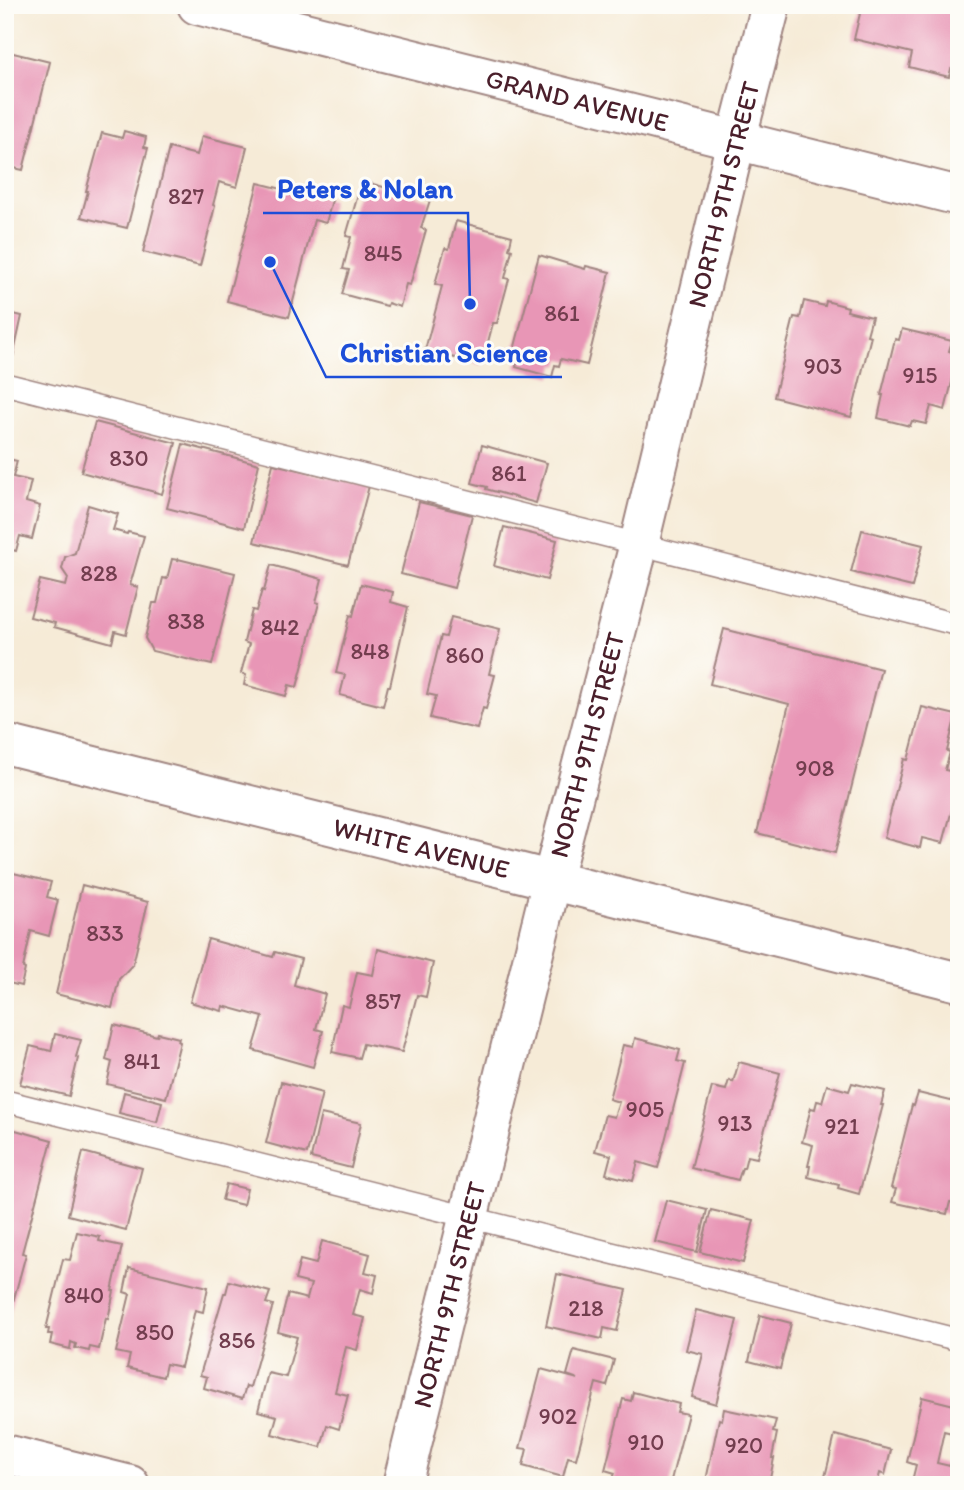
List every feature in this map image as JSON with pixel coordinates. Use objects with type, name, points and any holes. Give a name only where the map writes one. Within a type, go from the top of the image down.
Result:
[{"type":"street","name":"GRAND AVENUE","points":[[197,5],[959,196]]},
{"type":"street","name":"NORTH 9TH STREET","points":[[402,1485],[552,880],[639,544],[771,5]]},
{"type":"street","name":"WHITE AVENUE","points":[[5,744],[959,982]]},
{"type":"street","points":[[5,1454],[130,1485]]},
{"type":"lane","points":[[5,384],[959,625]]},
{"type":"lane","points":[[5,1101],[959,1340]]},
{"type":"building","points":[[862,5],[959,5],[959,71],[951,69],[949,77],[909,67],[912,53],[854,39]]},
{"type":"building","points":[[5,51],[50,62],[23,170],[5,166]]},
{"type":"building","points":[[124,131],[146,137],[144,147],[148,148],[127,228],[81,217],[102,133],[122,138]]},
{"type":"building","points":[[202,136],[247,147],[237,187],[219,182],[200,266],[143,252],[169,148],[197,155]]},
{"type":"building","points":[[362,181],[430,200],[421,228],[426,230],[410,285],[406,284],[400,307],[342,294],[349,270],[343,269],[351,237],[346,236]]},
{"type":"building","points":[[258,183],[332,200],[326,223],[314,220],[289,317],[227,301]]},
{"type":"building","points":[[456,221],[512,236],[509,249],[512,250],[505,278],[509,279],[482,365],[425,350],[442,286],[435,284],[445,248],[449,249]]},
{"type":"building","points":[[539,255],[585,269],[586,266],[610,272],[587,365],[561,359],[559,366],[555,365],[552,377],[516,367],[519,356],[513,354]]},
{"type":"building","points":[[804,301],[825,306],[826,301],[848,307],[847,311],[872,317],[867,335],[871,336],[851,417],[774,397],[794,317],[800,318]]},
{"type":"building","points":[[5,312],[22,316],[13,357],[5,355]]},
{"type":"building","points":[[902,329],[952,341],[949,351],[959,354],[945,410],[931,406],[926,424],[912,421],[910,426],[878,418],[895,339],[899,340]]},
{"type":"building","points":[[95,422],[176,443],[162,494],[81,472]]},
{"type":"building","points":[[183,444],[259,464],[244,528],[167,508]]},
{"type":"building","points":[[482,445],[547,463],[536,503],[472,483]]},
{"type":"building","points":[[5,458],[17,461],[13,477],[31,481],[26,502],[40,506],[32,539],[20,536],[16,551],[5,548]]},
{"type":"building","points":[[273,464],[369,486],[348,565],[254,542]]},
{"type":"building","points":[[419,502],[472,515],[454,588],[401,574]]},
{"type":"building","points":[[88,505],[118,514],[113,530],[144,536],[130,585],[138,587],[126,634],[115,631],[112,643],[54,627],[55,623],[30,617],[40,580],[66,586],[68,578],[62,569],[65,557],[75,553]]},
{"type":"building","points":[[504,527],[557,540],[547,580],[494,566]]},
{"type":"building","points":[[862,530],[923,545],[912,587],[851,572]]},
{"type":"building","points":[[172,559],[235,573],[212,665],[152,651],[145,638],[153,603],[157,603],[163,578],[167,579]]},
{"type":"building","points":[[271,565],[322,579],[316,602],[319,603],[297,687],[289,685],[286,696],[244,685],[246,675],[241,673],[249,644],[244,642],[252,610],[256,611]]},
{"type":"building","points":[[361,584],[393,592],[391,602],[408,607],[383,706],[340,695],[345,675],[336,673],[350,615],[353,616]]},
{"type":"building","points":[[451,617],[500,629],[489,674],[495,675],[486,709],[483,708],[477,729],[430,718],[436,696],[427,694],[441,636],[446,637]]},
{"type":"building","points":[[724,629],[881,669],[835,853],[757,833],[789,704],[710,684]]},
{"type":"building","points":[[922,707],[956,715],[945,770],[959,773],[959,784],[943,843],[922,838],[920,848],[884,838],[904,759],[908,760]]},
{"type":"building","points":[[5,871],[51,882],[47,897],[58,900],[49,936],[31,931],[21,986],[5,982]]},
{"type":"building","points":[[82,885],[148,902],[133,964],[119,979],[112,1008],[56,994]]},
{"type":"building","points":[[208,939],[273,957],[275,952],[301,959],[294,985],[325,994],[316,1029],[323,1031],[313,1067],[253,1050],[263,1017],[223,1006],[222,1011],[190,1002]]},
{"type":"building","points":[[378,949],[433,963],[426,997],[417,995],[402,1052],[363,1044],[359,1058],[332,1052],[342,1005],[349,1007],[357,972],[373,975]]},
{"type":"building","points":[[114,1025],[157,1036],[158,1033],[179,1038],[166,1098],[107,1084],[112,1062],[106,1060]]},
{"type":"building","points":[[55,1034],[81,1040],[69,1096],[20,1084],[30,1046],[51,1051]]},
{"type":"building","points":[[635,1038],[680,1050],[677,1061],[685,1063],[658,1168],[638,1162],[633,1181],[606,1174],[611,1155],[595,1151],[605,1115],[614,1117],[619,1102],[609,1099],[623,1045],[633,1047]]},
{"type":"building","points":[[739,1062],[780,1073],[757,1158],[747,1156],[738,1180],[691,1168],[712,1087],[726,1090],[729,1080],[733,1082]]},
{"type":"building","points":[[281,1082],[322,1093],[307,1154],[266,1143]]},
{"type":"building","points":[[852,1083],[885,1091],[859,1194],[838,1188],[839,1185],[808,1177],[813,1145],[802,1142],[811,1108],[815,1109],[817,1101],[822,1102],[827,1085],[849,1091]]},
{"type":"building","points":[[124,1092],[162,1102],[157,1122],[119,1113]]},
{"type":"building","points":[[918,1093],[959,1103],[959,1181],[954,1203],[950,1202],[947,1214],[892,1202],[896,1189],[891,1188],[912,1105],[914,1106]]},
{"type":"building","points":[[321,1114],[361,1123],[351,1168],[311,1158]]},
{"type":"building","points":[[8,1128],[52,1140],[22,1253],[26,1254],[6,1328],[5,1137]]},
{"type":"building","points":[[83,1152],[142,1168],[126,1230],[68,1215]]},
{"type":"building","points":[[226,1184],[247,1189],[243,1205],[222,1200]]},
{"type":"building","points":[[666,1200],[707,1210],[697,1252],[655,1242]]},
{"type":"building","points":[[711,1210],[754,1220],[743,1263],[700,1252]]},
{"type":"building","points":[[77,1232],[122,1246],[108,1319],[106,1318],[99,1349],[90,1347],[89,1351],[75,1348],[76,1344],[71,1342],[70,1349],[50,1344],[52,1334],[48,1334],[49,1329],[46,1329],[63,1259],[70,1260]]},
{"type":"building","points":[[322,1241],[370,1254],[365,1272],[377,1275],[373,1293],[360,1289],[353,1315],[365,1318],[357,1350],[346,1347],[335,1392],[348,1395],[339,1429],[327,1425],[321,1447],[272,1434],[277,1416],[258,1411],[268,1373],[286,1377],[297,1337],[278,1332],[288,1294],[307,1299],[311,1284],[295,1280],[300,1260],[316,1264]]},
{"type":"building","points":[[129,1268],[208,1287],[203,1312],[195,1310],[181,1367],[166,1364],[163,1377],[127,1368],[130,1355],[116,1352],[130,1294],[124,1292]]},
{"type":"building","points":[[557,1274],[627,1290],[617,1331],[604,1328],[602,1339],[546,1326]]},
{"type":"building","points":[[229,1281],[270,1292],[266,1303],[273,1305],[250,1387],[246,1386],[242,1399],[204,1388],[207,1377],[200,1375]]},
{"type":"building","points":[[696,1310],[737,1320],[716,1404],[692,1397],[703,1354],[686,1350]]},
{"type":"building","points":[[760,1315],[791,1323],[780,1369],[749,1361]]},
{"type":"building","points":[[574,1350],[614,1360],[607,1386],[596,1383],[576,1459],[568,1457],[563,1477],[523,1466],[527,1449],[520,1448],[541,1369],[578,1379],[567,1375]]},
{"type":"building","points":[[633,1392],[679,1404],[677,1412],[688,1414],[670,1484],[611,1485],[615,1473],[605,1470],[623,1399],[631,1401]]},
{"type":"building","points":[[922,1397],[958,1406],[952,1433],[944,1431],[937,1463],[959,1465],[959,1485],[911,1485],[916,1465],[907,1462]]},
{"type":"building","points":[[724,1409],[776,1420],[773,1432],[777,1433],[769,1484],[705,1485],[719,1419],[722,1420]]},
{"type":"building","points":[[835,1435],[891,1450],[885,1475],[880,1473],[877,1485],[819,1485],[820,1480],[824,1481]]},
{"type":"place","name":"Christian Science","points":[[270,262]]},
{"type":"place","name":"Peters & Nolan","points":[[470,304]]}]
